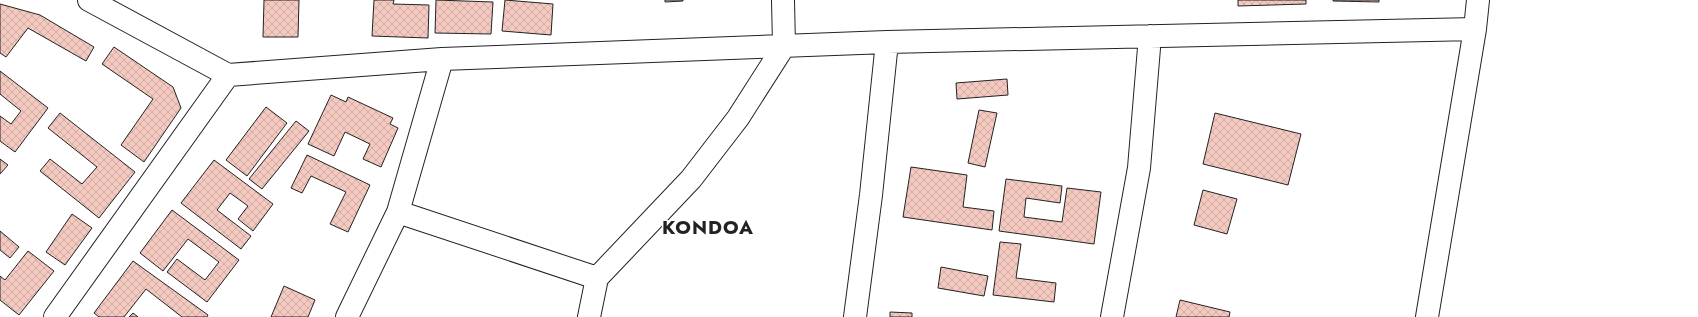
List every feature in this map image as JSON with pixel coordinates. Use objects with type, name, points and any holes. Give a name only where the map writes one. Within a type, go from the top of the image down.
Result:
[{"type":"street","points":[[90,0],[228,75],[442,59],[887,42],[1475,28]]},
{"type":"street","points":[[589,317],[597,278],[691,179],[738,118],[784,46],[783,0]]},
{"type":"street","points":[[1427,317],[1475,28],[1478,0]]},
{"type":"street","points":[[1112,317],[1139,168],[1150,36]]},
{"type":"street","points":[[855,317],[871,195],[887,42]]},
{"type":"street","points":[[347,317],[398,212],[442,59]]},
{"type":"street","points":[[54,317],[228,75]]},
{"type":"street","points":[[398,212],[597,278]]},
{"type":"building","points":[[264,0],[299,0],[298,37],[263,37]]},
{"type":"building","points":[[374,0],[394,0],[393,4],[429,5],[428,38],[372,36]]},
{"type":"building","points":[[436,0],[493,2],[491,34],[435,33]]},
{"type":"building","points":[[505,0],[553,4],[551,35],[502,31]]},
{"type":"building","points":[[665,0],[683,0],[683,1],[665,2]]},
{"type":"building","points":[[1238,0],[1306,0],[1306,4],[1238,6]]},
{"type":"building","points":[[1379,0],[1379,2],[1333,1]]},
{"type":"building","points":[[0,4],[40,15],[94,47],[86,61],[28,28],[6,57],[0,53]]},
{"type":"building","points":[[114,47],[173,87],[181,108],[144,162],[121,145],[153,99],[102,64]]},
{"type":"building","points":[[0,71],[48,108],[15,152],[0,141],[0,116],[11,124],[21,111],[0,94]]},
{"type":"building","points":[[1007,79],[1008,95],[957,99],[956,83]]},
{"type":"building","points":[[331,95],[346,102],[348,97],[393,118],[390,124],[398,128],[381,167],[363,159],[370,144],[345,132],[334,156],[308,144]]},
{"type":"building","points":[[266,107],[287,123],[247,176],[226,160]]},
{"type":"building","points":[[979,110],[997,113],[985,167],[968,163]]},
{"type":"building","points":[[60,113],[135,172],[99,218],[40,171],[50,159],[82,184],[97,167],[48,128]]},
{"type":"building","points":[[1215,113],[1301,134],[1288,185],[1203,164]]},
{"type":"building","points":[[296,121],[309,131],[262,189],[249,179]]},
{"type":"building","points":[[307,155],[370,185],[348,232],[330,224],[346,192],[311,176],[302,193],[291,188]]},
{"type":"building","points":[[0,159],[8,165],[0,174]]},
{"type":"building","points":[[214,160],[273,204],[253,231],[238,219],[248,206],[230,193],[217,210],[251,236],[241,249],[181,203]]},
{"type":"building","points":[[911,167],[967,175],[963,207],[994,211],[992,230],[903,217]]},
{"type":"building","points":[[1006,179],[1062,186],[1060,203],[1026,198],[1024,217],[1062,222],[1067,188],[1101,192],[1094,244],[999,231]]},
{"type":"building","points":[[1203,190],[1237,199],[1227,234],[1194,225]]},
{"type":"building","points":[[172,210],[239,260],[207,302],[167,272],[177,259],[205,280],[219,262],[188,239],[163,271],[140,253]]},
{"type":"building","points":[[72,214],[92,228],[65,265],[46,252]]},
{"type":"building","points":[[0,231],[19,247],[10,258],[0,250]]},
{"type":"building","points":[[1000,242],[1021,244],[1016,278],[1056,283],[1054,302],[993,295]]},
{"type":"building","points":[[28,251],[54,271],[19,315],[0,300],[0,276],[5,280]]},
{"type":"building","points":[[133,261],[208,315],[207,317],[182,317],[146,289],[124,317],[99,317],[94,313]]},
{"type":"building","points":[[941,267],[988,276],[984,296],[938,288]]},
{"type":"building","points":[[284,286],[315,300],[308,317],[271,317]]},
{"type":"building","points":[[1180,300],[1230,312],[1229,317],[1176,317]]},
{"type":"building","points":[[890,312],[912,313],[912,317],[890,317]]},
{"type":"building","points":[[133,313],[138,317],[129,317]]},
{"type":"district","name":"KONDOA","points":[[708,227]]}]
